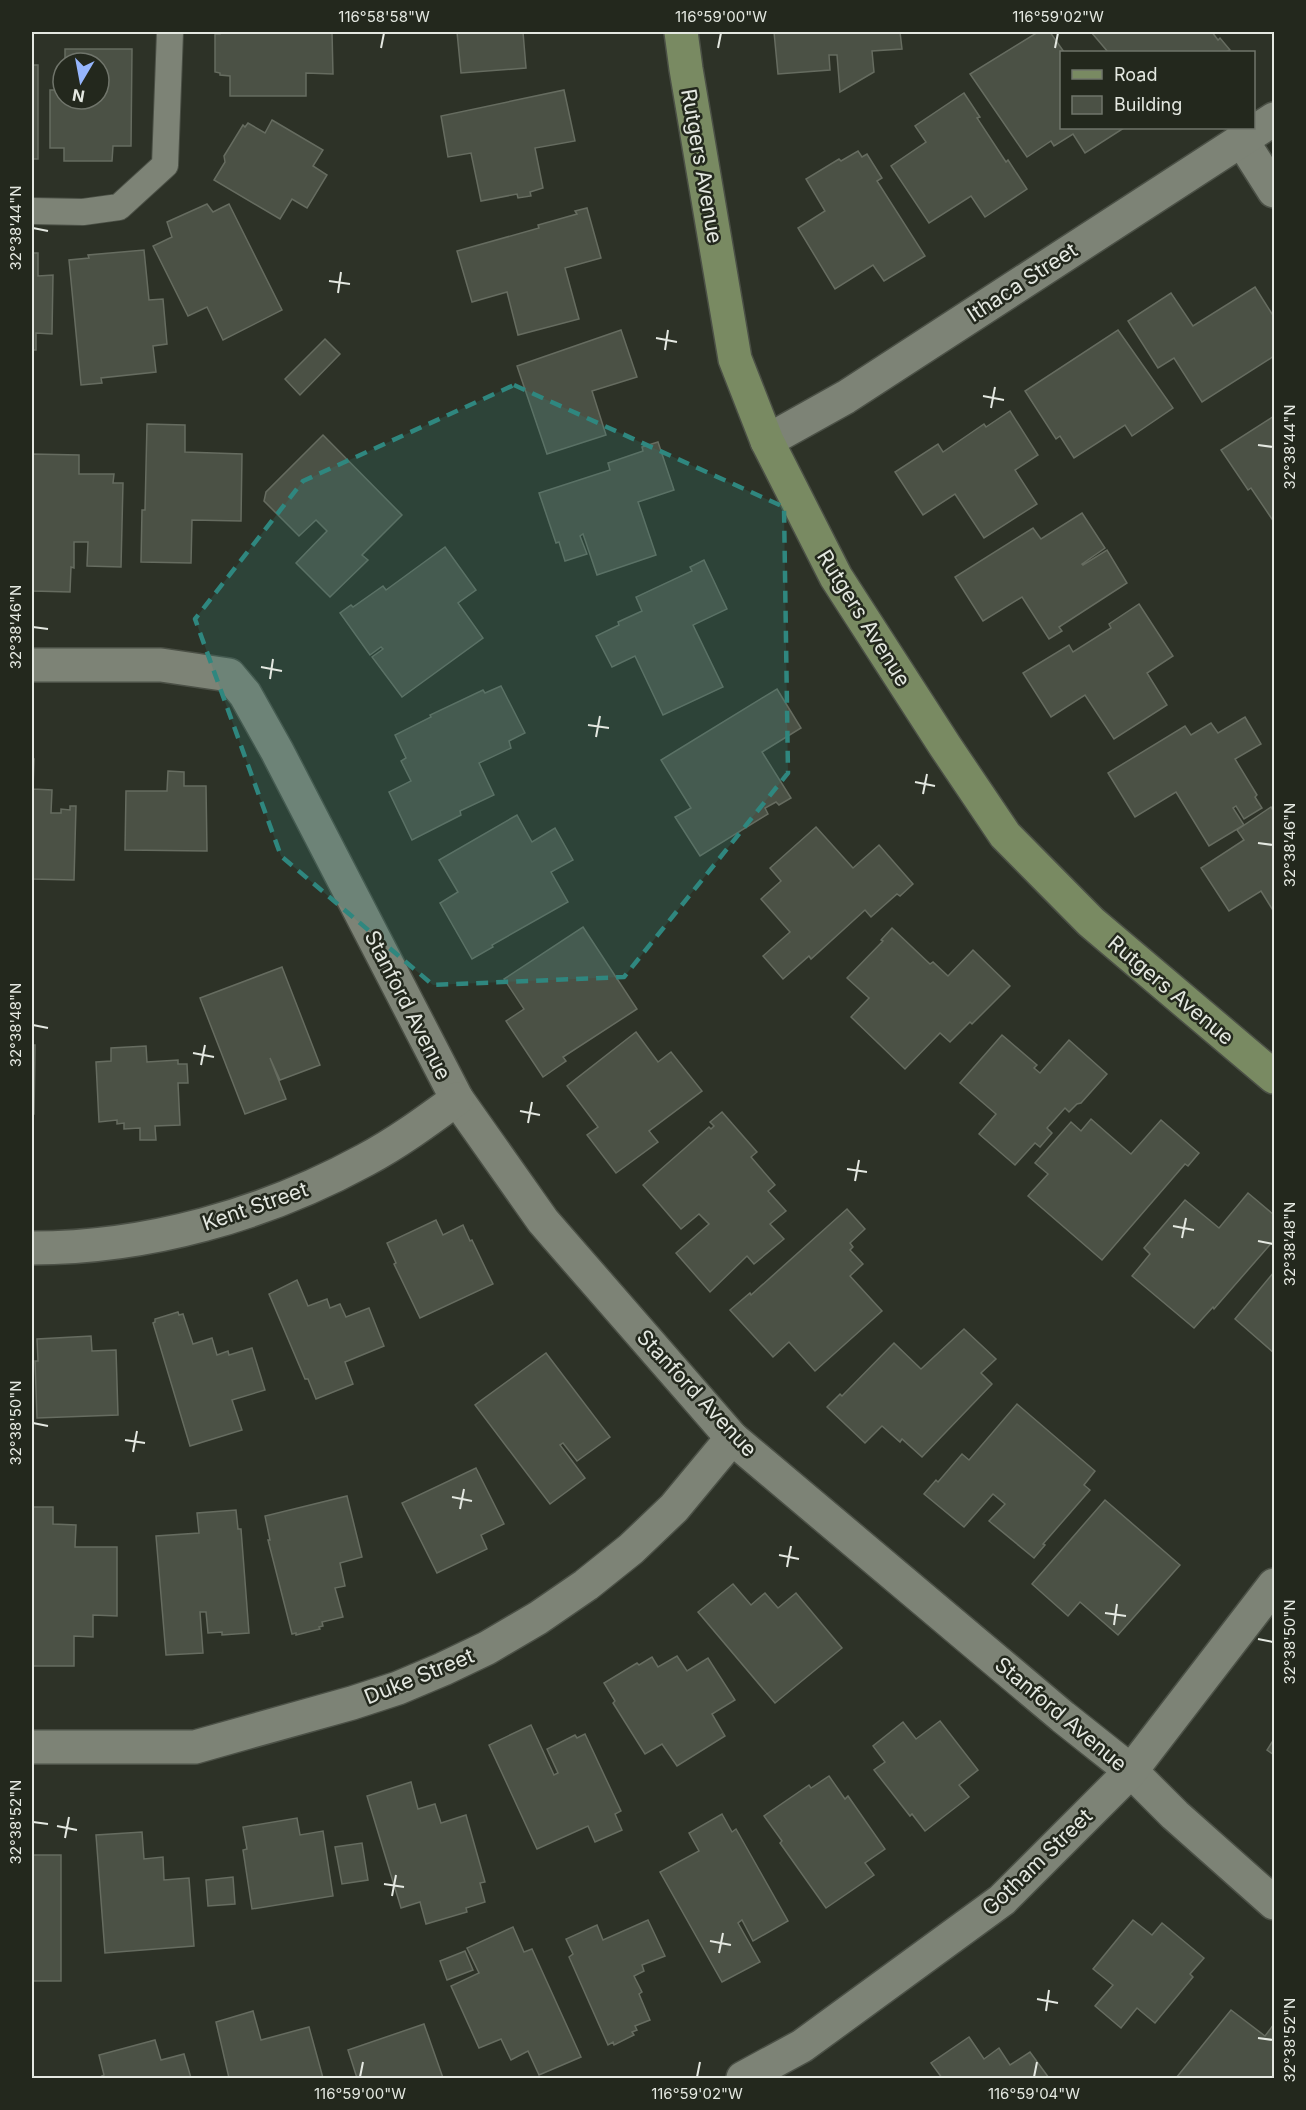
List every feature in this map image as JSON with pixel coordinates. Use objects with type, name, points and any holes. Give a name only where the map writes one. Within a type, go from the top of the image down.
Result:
[{"type":"main road","name":"Rutgers Avenue","points":[[681,32],[735,359],[767,441],[836,577],[1005,835],[1091,922],[1275,1077]]},
{"type":"street","name":"Ithaca Street","points":[[767,441],[846,397],[1275,119]]},
{"type":"street","points":[[1241,139],[1275,191]]},
{"type":"street","name":"Stanford Avenue","points":[[32,665],[161,665],[229,675],[245,694],[277,752],[457,1099],[543,1221],[732,1437],[1063,1717],[1131,1771],[1175,1815],[1275,1903]]},
{"type":"street","name":"Kent Street","points":[[32,1248],[54,1248],[143,1238],[206,1224],[267,1204],[318,1184],[366,1160],[413,1131],[457,1099]]},
{"type":"street","name":"Duke Street","points":[[32,1748],[195,1747],[352,1703],[398,1688],[443,1669],[487,1648],[538,1618],[586,1585],[622,1556],[674,1508],[732,1437]]},
{"type":"street","name":"Gotham Street","points":[[743,2079],[802,2046],[1002,1900],[1131,1771],[1275,1585]]},
{"type":"lane","points":[[32,211],[83,212],[119,207],[165,165],[170,32]]},
{"type":"highlighted area","points":[[514,385],[784,507],[788,773],[624,977],[433,985],[281,856],[195,619],[303,481]]},
{"type":"building","points":[[220,32],[332,32],[333,74],[306,73],[306,96],[230,96],[230,76],[215,72],[215,34],[220,34]]},
{"type":"building","points":[[457,32],[523,32],[526,68],[461,73]]},
{"type":"building","points":[[774,32],[900,32],[902,49],[872,51],[874,72],[840,92],[837,55],[829,55],[830,70],[778,74]]},
{"type":"building","points":[[1038,32],[1050,32],[1063,51],[1060,51],[1060,129],[1122,129],[1085,153],[1073,134],[1054,146],[1051,141],[1027,157],[970,74]]},
{"type":"building","points":[[1091,32],[1212,32],[1230,50],[1228,51],[1107,51]]},
{"type":"building","points":[[65,49],[132,49],[131,146],[113,146],[112,161],[64,161],[64,148],[50,148],[50,90],[51,111],[111,111],[111,51],[65,51]]},
{"type":"building","points":[[32,65],[38,65],[38,159],[32,159]]},
{"type":"building","points":[[564,90],[575,141],[535,148],[543,188],[530,192],[531,196],[518,198],[517,194],[481,201],[471,153],[448,157],[441,116]]},
{"type":"building","points":[[964,93],[980,117],[977,118],[1027,189],[985,217],[971,196],[929,223],[891,166],[926,142],[915,126]]},
{"type":"building","points":[[272,120],[323,150],[313,166],[327,175],[307,208],[292,199],[280,219],[214,180],[225,162],[224,156],[243,125],[245,127],[248,123],[265,133]]},
{"type":"building","points":[[858,151],[862,157],[867,154],[882,178],[877,181],[925,256],[884,281],[873,265],[835,289],[798,228],[825,211],[806,179],[839,159],[841,161]]},
{"type":"building","points":[[207,204],[213,212],[229,204],[282,310],[223,340],[207,307],[188,316],[153,246],[172,237],[167,222]]},
{"type":"building","points":[[587,208],[601,258],[565,268],[579,319],[518,335],[507,292],[472,302],[457,251],[539,228],[538,225],[577,214],[575,211]]},
{"type":"building","points":[[144,250],[149,300],[163,299],[167,344],[153,346],[156,372],[101,378],[102,383],[81,385],[69,260],[89,258],[88,255]]},
{"type":"building","points":[[32,253],[38,253],[38,276],[53,275],[52,334],[36,333],[36,350],[32,350]]},
{"type":"building","points":[[1255,287],[1274,317],[1274,356],[1202,402],[1174,358],[1158,368],[1128,321],[1171,293],[1193,326]]},
{"type":"building","points":[[621,330],[637,377],[592,391],[606,435],[547,454],[517,366]]},
{"type":"building","points":[[1118,330],[1173,408],[1132,436],[1125,425],[1074,458],[1060,436],[1056,439],[1025,391]]},
{"type":"building","points":[[325,339],[340,354],[300,395],[285,379]]},
{"type":"building","points":[[1010,411],[1038,455],[1015,470],[1037,504],[984,538],[955,494],[923,515],[895,472],[938,444],[943,452],[984,424],[986,427]]},
{"type":"building","points":[[1274,416],[1274,522],[1251,488],[1248,490],[1221,450]]},
{"type":"building","points":[[147,424],[185,425],[185,452],[242,454],[241,521],[192,520],[191,563],[141,562]]},
{"type":"building","points":[[323,435],[402,515],[362,555],[368,560],[330,597],[296,563],[327,531],[316,520],[299,536],[264,501],[266,492]]},
{"type":"building","points":[[658,442],[674,490],[638,502],[656,555],[597,575],[583,534],[580,536],[587,554],[565,561],[559,542],[556,543],[539,493],[610,470],[608,463],[643,451],[642,447]]},
{"type":"building","points":[[32,454],[79,455],[79,474],[114,474],[113,483],[123,483],[121,567],[87,566],[88,542],[74,542],[74,568],[71,567],[70,592],[32,591]]},
{"type":"building","points":[[1082,513],[1105,548],[1082,564],[1107,550],[1127,583],[1059,627],[1062,631],[1049,639],[1022,597],[983,621],[955,577],[1033,528],[1041,539]]},
{"type":"building","points":[[445,547],[476,590],[458,603],[483,638],[402,697],[372,657],[383,649],[381,647],[370,655],[340,613],[351,605],[353,607],[383,586],[386,590]]},
{"type":"building","points":[[704,560],[727,609],[693,625],[723,687],[663,715],[635,656],[612,667],[596,636],[642,611],[636,597],[692,571],[690,567]]},
{"type":"building","points":[[1139,604],[1173,656],[1147,673],[1167,705],[1114,739],[1085,695],[1051,717],[1023,673],[1069,645],[1073,652],[1111,628],[1109,624]]},
{"type":"building","points":[[501,686],[525,733],[509,741],[511,748],[479,763],[494,795],[460,811],[461,815],[412,840],[389,792],[411,781],[401,761],[406,758],[395,735],[431,717],[430,715],[483,690],[485,693]]},
{"type":"building","points":[[777,689],[801,728],[762,752],[791,798],[779,805],[776,802],[765,808],[768,814],[700,856],[675,817],[691,808],[661,760]]},
{"type":"building","points":[[1245,717],[1261,744],[1235,759],[1257,795],[1255,797],[1262,808],[1244,819],[1236,806],[1233,808],[1244,825],[1209,846],[1176,792],[1135,817],[1108,773],[1185,726],[1191,735],[1211,723],[1218,733]]},
{"type":"building","points":[[32,759],[34,759],[33,789],[52,790],[51,813],[61,813],[61,809],[70,810],[70,806],[76,806],[74,880],[32,879]]},
{"type":"building","points":[[168,771],[184,772],[184,786],[206,786],[207,851],[125,850],[126,791],[167,791]]},
{"type":"building","points":[[1271,807],[1274,812],[1274,912],[1261,891],[1229,911],[1201,868],[1244,840],[1237,830]]},
{"type":"building","points":[[517,815],[532,842],[555,828],[573,860],[551,872],[568,902],[492,945],[493,947],[472,959],[440,903],[458,892],[439,860]]},
{"type":"building","points":[[816,827],[853,868],[879,845],[913,884],[900,896],[897,894],[871,917],[865,910],[811,959],[809,956],[783,979],[763,956],[790,932],[761,899],[781,881],[770,868]]},
{"type":"building","points":[[583,927],[637,1009],[563,1057],[566,1061],[543,1077],[506,1021],[524,1009],[504,979]]},
{"type":"building","points":[[892,928],[930,964],[933,962],[948,976],[973,950],[1010,986],[972,1024],[970,1022],[950,1042],[940,1033],[905,1069],[851,1017],[869,998],[847,978],[883,941],[881,940]]},
{"type":"building","points":[[282,967],[320,1065],[280,1080],[270,1058],[286,1099],[245,1114],[200,998]]},
{"type":"building","points":[[636,1032],[658,1062],[671,1052],[702,1091],[649,1131],[658,1142],[616,1173],[587,1135],[598,1127],[567,1086]]},
{"type":"building","points":[[1002,1035],[1037,1065],[1034,1068],[1040,1073],[1069,1040],[1107,1074],[1081,1103],[1069,1112],[1065,1108],[1047,1128],[1052,1133],[1040,1147],[1035,1143],[1015,1165],[979,1134],[996,1114],[960,1083]]},
{"type":"building","points":[[32,1045],[35,1045],[34,1114],[32,1114]]},
{"type":"building","points":[[146,1046],[147,1062],[178,1060],[178,1064],[187,1064],[188,1083],[178,1083],[180,1125],[155,1126],[156,1140],[140,1140],[140,1128],[124,1129],[124,1123],[117,1124],[117,1120],[99,1122],[96,1062],[111,1061],[111,1048]]},
{"type":"building","points":[[722,1112],[757,1152],[751,1157],[775,1185],[768,1191],[786,1211],[770,1224],[784,1239],[754,1264],[747,1256],[710,1292],[676,1253],[709,1224],[699,1214],[681,1229],[643,1185],[709,1127],[711,1129],[714,1126],[710,1122]]},
{"type":"building","points":[[1091,1119],[1131,1154],[1161,1120],[1199,1153],[1188,1166],[1185,1164],[1102,1260],[1028,1196],[1048,1174],[1035,1163],[1071,1122],[1081,1131]]},
{"type":"building","points":[[1248,1193],[1274,1215],[1274,1240],[1214,1309],[1213,1307],[1194,1328],[1132,1276],[1150,1254],[1144,1248],[1185,1200],[1219,1228]]},
{"type":"building","points":[[847,1209],[865,1229],[850,1243],[853,1247],[850,1250],[863,1264],[850,1276],[882,1311],[815,1371],[789,1342],[773,1357],[730,1310],[750,1293],[751,1295]]},
{"type":"building","points":[[436,1220],[443,1235],[463,1225],[493,1284],[420,1318],[394,1264],[396,1263],[387,1243]]},
{"type":"building","points":[[1274,1272],[1274,1353],[1235,1319]]},
{"type":"building","points":[[297,1280],[308,1306],[327,1299],[330,1308],[340,1304],[346,1317],[369,1308],[384,1346],[345,1362],[353,1384],[316,1399],[308,1379],[305,1379],[269,1294]]},
{"type":"building","points":[[178,1312],[179,1315],[183,1314],[193,1344],[212,1338],[217,1355],[228,1351],[229,1355],[252,1348],[265,1390],[232,1400],[242,1430],[190,1446],[153,1323],[155,1319]]},
{"type":"building","points":[[964,1329],[996,1359],[981,1373],[992,1384],[922,1457],[902,1439],[900,1442],[882,1426],[865,1443],[827,1407],[840,1394],[842,1396],[894,1343],[921,1369]]},
{"type":"building","points":[[91,1336],[92,1351],[116,1350],[118,1415],[37,1418],[35,1361],[38,1361],[37,1339]]},
{"type":"building","points":[[546,1353],[610,1437],[577,1461],[563,1443],[560,1445],[585,1478],[550,1504],[475,1405]]},
{"type":"building","points":[[1017,1404],[1095,1471],[1084,1485],[1090,1490],[1043,1544],[1045,1545],[1034,1558],[989,1521],[1005,1504],[993,1494],[964,1527],[924,1494],[936,1480],[938,1482],[962,1454],[969,1460]]},
{"type":"building","points":[[476,1468],[504,1524],[481,1535],[487,1549],[437,1573],[402,1503]]},
{"type":"building","points":[[347,1496],[362,1557],[340,1563],[345,1586],[335,1588],[343,1617],[322,1622],[323,1626],[319,1627],[320,1629],[292,1634],[268,1540],[270,1540],[265,1516]]},
{"type":"building","points":[[1105,1500],[1180,1565],[1118,1635],[1080,1602],[1068,1616],[1032,1584]]},
{"type":"building","points":[[32,1507],[53,1507],[53,1524],[76,1525],[75,1547],[117,1547],[117,1616],[93,1615],[93,1637],[74,1636],[74,1666],[32,1666]]},
{"type":"building","points":[[236,1510],[238,1529],[241,1529],[249,1633],[222,1635],[222,1632],[208,1633],[206,1612],[200,1612],[203,1653],[166,1655],[156,1536],[199,1533],[197,1513]]},
{"type":"building","points":[[733,1584],[751,1605],[765,1593],[778,1608],[796,1593],[842,1648],[775,1703],[698,1612]]},
{"type":"building","points":[[677,1656],[687,1671],[708,1658],[735,1700],[712,1714],[725,1736],[677,1766],[662,1744],[645,1754],[613,1703],[615,1701],[604,1683],[637,1663],[639,1665],[652,1657],[658,1667]]},
{"type":"building","points":[[940,1721],[978,1770],[959,1785],[969,1797],[925,1831],[912,1814],[910,1816],[874,1770],[885,1762],[873,1746],[903,1722],[916,1739]]},
{"type":"building","points":[[531,1725],[554,1775],[558,1773],[547,1749],[575,1735],[577,1738],[585,1734],[621,1811],[615,1814],[622,1830],[595,1842],[588,1826],[537,1849],[489,1745]]},
{"type":"building","points":[[1274,1739],[1274,1755],[1267,1750]]},
{"type":"building","points":[[829,1776],[845,1799],[848,1796],[885,1849],[865,1863],[874,1875],[826,1908],[780,1843],[782,1841],[764,1816],[809,1785],[811,1788]]},
{"type":"building","points":[[411,1782],[418,1809],[435,1804],[441,1823],[466,1815],[485,1882],[480,1883],[485,1902],[466,1908],[467,1912],[426,1924],[420,1902],[401,1908],[367,1796]]},
{"type":"building","points":[[722,1814],[732,1832],[736,1829],[788,1921],[753,1941],[742,1920],[738,1923],[760,1962],[722,1982],[660,1872],[699,1851],[689,1833]]},
{"type":"building","points":[[297,1818],[300,1835],[323,1831],[333,1896],[252,1909],[243,1850],[247,1849],[243,1827]]},
{"type":"building","points":[[142,1832],[144,1859],[163,1857],[164,1880],[189,1878],[194,1946],[105,1953],[96,1835]]},
{"type":"building","points":[[362,1843],[368,1880],[342,1884],[335,1847]]},
{"type":"building","points":[[32,1855],[61,1855],[61,1981],[32,1981]]},
{"type":"building","points":[[233,1877],[235,1904],[208,1906],[206,1880]]},
{"type":"building","points":[[648,1920],[665,1956],[642,1965],[644,1971],[634,1976],[642,1992],[639,1994],[650,2020],[635,2026],[637,2030],[632,2032],[634,2035],[614,2045],[613,2042],[608,2045],[569,1957],[573,1954],[566,1939],[597,1925],[603,1940]]},
{"type":"building","points":[[1133,1920],[1152,1935],[1162,1923],[1204,1958],[1190,1974],[1193,1977],[1155,2023],[1137,2008],[1121,2028],[1095,2006],[1113,1985],[1093,1969]]},
{"type":"building","points":[[513,1927],[524,1952],[532,1949],[581,2057],[539,2075],[528,2051],[511,2060],[501,2039],[479,2048],[451,1986],[479,1973],[467,1948]]},
{"type":"building","points":[[465,1951],[473,1970],[447,1980],[440,1961]]},
{"type":"building","points":[[1231,2010],[1265,2036],[1274,2024],[1274,2078],[1176,2078]]},
{"type":"building","points":[[253,2011],[261,2040],[309,2027],[323,2078],[229,2078],[216,2022]]},
{"type":"building","points":[[424,2024],[443,2078],[357,2078],[348,2050]]},
{"type":"building","points":[[969,2037],[984,2059],[999,2048],[1010,2065],[1030,2052],[1049,2078],[942,2078],[931,2063]]},
{"type":"building","points":[[155,2040],[161,2060],[184,2054],[191,2078],[100,2078],[104,2075],[99,2055]]}]
